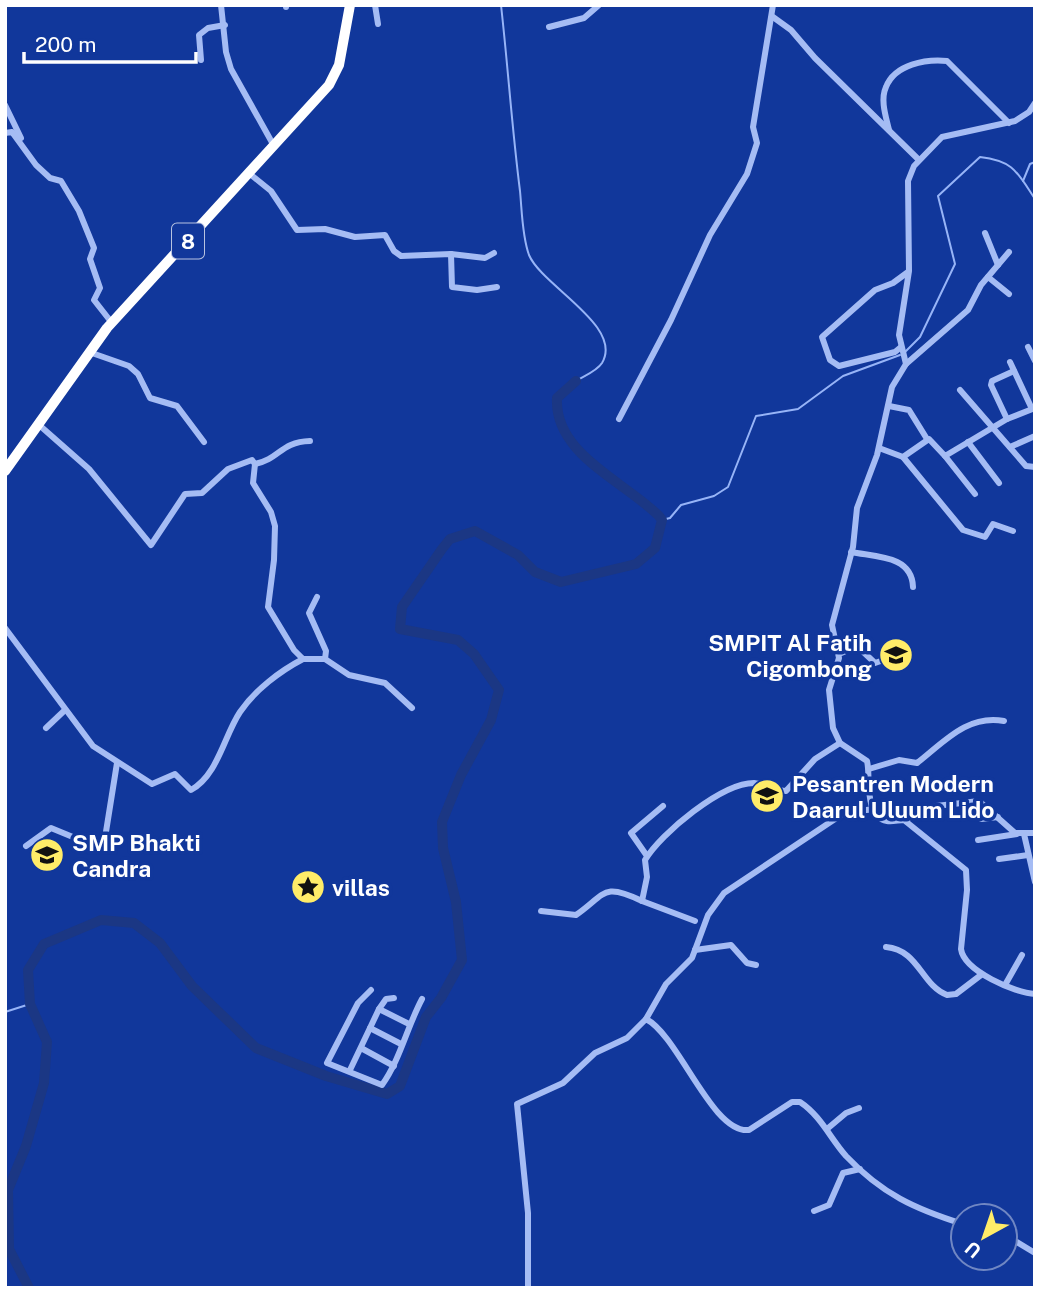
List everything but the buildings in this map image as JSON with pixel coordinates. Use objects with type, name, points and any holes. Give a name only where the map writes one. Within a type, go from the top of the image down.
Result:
[{"type":"highway","name":"8","points":[[5,471],[112,323],[275,148],[335,78],[350,5]]},
{"type":"street","points":[[221,5],[226,52],[231,69],[275,148]]},
{"type":"street","points":[[375,5],[378,24]]},
{"type":"street","points":[[549,27],[584,18],[599,5]]},
{"type":"street","points":[[619,419],[671,320],[710,235],[747,174],[757,142],[753,127],[774,17],[773,5]]},
{"type":"street","points":[[774,17],[784,23],[918,159]]},
{"type":"street","points":[[201,60],[199,35],[208,29],[225,25]]},
{"type":"street","points":[[889,130],[883,104],[886,87],[898,72],[927,59],[947,61],[1009,122]]},
{"type":"street","points":[[906,362],[899,335],[909,271],[908,181],[918,159],[942,137],[1023,118],[1035,103]]},
{"type":"street","points":[[5,105],[36,165],[50,178],[61,181],[79,211],[94,248],[90,259],[100,288],[94,300],[112,323]]},
{"type":"street","points":[[5,133],[12,132],[23,143]]},
{"type":"street","points":[[250,174],[271,191],[297,230],[325,229],[355,237],[381,234],[388,237],[394,251],[401,256],[451,254],[481,258],[494,253]]},
{"type":"street","points":[[985,233],[998,265]]},
{"type":"street","points":[[1010,252],[988,277],[968,310],[906,362],[894,384],[879,448],[855,512],[851,552],[832,621],[833,639],[839,654],[830,684],[829,706],[840,743],[864,757],[869,769],[868,786],[874,809],[886,821],[904,820],[936,806],[975,801],[984,803],[1021,834],[1035,882]]},
{"type":"street","points":[[451,254],[452,287],[477,290],[497,286]]},
{"type":"street","points":[[902,348],[839,366],[830,360],[822,337],[875,290],[897,281],[909,271]]},
{"type":"street","points":[[988,277],[1009,294]]},
{"type":"street","points":[[1028,347],[1035,361]]},
{"type":"street","points":[[89,352],[129,366],[138,374],[150,398],[177,406],[204,442]]},
{"type":"street","points":[[945,456],[1007,419],[1033,408],[1010,362]]},
{"type":"street","points":[[1007,419],[991,383],[1014,371]]},
{"type":"street","points":[[960,390],[1026,466],[1035,467]]},
{"type":"street","points":[[889,406],[909,410],[927,439],[932,440],[975,494]]},
{"type":"street","points":[[38,425],[89,469],[151,545],[185,494],[202,493],[220,474],[242,462],[250,459],[255,464]]},
{"type":"street","points":[[1010,447],[1035,436]]},
{"type":"street","points":[[903,457],[927,439]]},
{"type":"street","points":[[255,464],[269,459],[289,443],[310,441]]},
{"type":"street","points":[[968,442],[999,483]]},
{"type":"street","points":[[879,448],[903,457],[966,532],[985,537],[993,524],[1013,531]]},
{"type":"street","points":[[255,464],[253,483],[271,512],[275,526],[268,607],[294,650],[303,659]]},
{"type":"street","points":[[851,552],[899,562],[910,575],[913,587]]},
{"type":"street","points":[[317,597],[309,613],[326,651],[325,659]]},
{"type":"street","points":[[5,628],[89,742],[152,784],[175,774],[189,789],[193,789],[220,754],[244,706],[279,673],[303,659],[325,659],[349,675],[385,683],[412,708]]},
{"type":"street","points":[[839,654],[860,646],[875,663],[898,655]]},
{"type":"street","points":[[46,728],[65,710]]},
{"type":"street","points":[[869,769],[899,760],[917,763],[940,742],[970,724],[993,719],[1004,721]]},
{"type":"street","points":[[642,901],[647,880],[647,856],[683,819],[730,790],[754,783],[786,791],[815,759],[840,743]]},
{"type":"street","points":[[26,846],[51,828],[83,842],[106,838],[117,763]]},
{"type":"street","points":[[647,856],[631,833],[663,806]]},
{"type":"street","points":[[528,1288],[528,1226],[517,1104],[563,1083],[595,1053],[627,1038],[646,1019],[666,984],[688,964],[708,915],[724,893],[844,813],[874,809]]},
{"type":"street","points":[[981,819],[998,817]]},
{"type":"street","points":[[904,820],[966,870],[967,890],[961,952],[981,975],[1035,994]]},
{"type":"street","points":[[978,840],[1035,833]]},
{"type":"street","points":[[999,859],[1028,855]]},
{"type":"street","points":[[541,911],[576,915],[600,894],[610,891],[695,920]]},
{"type":"street","points":[[695,950],[731,945],[747,963],[755,965]]},
{"type":"street","points":[[887,947],[907,954],[934,987],[947,995],[956,994],[981,975]]},
{"type":"street","points":[[1005,985],[1022,955]]},
{"type":"street","points":[[371,990],[358,1003],[327,1063],[347,1073],[379,1009],[386,999],[394,998]]},
{"type":"street","points":[[350,1070],[382,1085],[394,1066],[409,1024],[422,999]]},
{"type":"street","points":[[379,1009],[409,1024]]},
{"type":"street","points":[[646,1019],[663,1032],[705,1098],[742,1131],[749,1130],[796,1101],[808,1108],[843,1152],[884,1190],[915,1208],[949,1219]]},
{"type":"street","points":[[370,1028],[401,1044]]},
{"type":"street","points":[[360,1048],[394,1066]]},
{"type":"street","points":[[827,1129],[846,1113],[859,1108]]},
{"type":"street","points":[[814,1211],[829,1205],[843,1173],[860,1169]]},
{"type":"street","points":[[1019,1244],[1035,1254]]},
{"type":"waterway","points":[[501,5],[523,223],[529,255],[549,280],[592,321],[602,335],[606,349],[600,366],[576,381]]},
{"type":"waterway","points":[[905,352],[920,337],[955,264],[938,196],[980,157],[1000,161],[1014,169],[1035,199]]},
{"type":"waterway","points":[[1023,181],[1030,164],[1035,162]]},
{"type":"waterway","points":[[662,520],[670,518],[681,505],[714,496],[728,487],[756,416],[798,409],[843,376],[900,355]]},
{"type":"waterway","points":[[29,1288],[9,1249],[8,1190],[26,1146],[44,1083],[47,1042],[30,1004],[28,970],[44,944],[101,920],[134,923],[160,943],[192,986],[256,1048],[326,1076],[387,1094],[400,1086],[426,1017],[441,998],[462,960],[456,902],[443,848],[442,822],[461,775],[491,720],[499,690],[474,654],[458,640],[400,629],[402,607],[450,539],[475,531],[518,555],[535,572],[561,582],[636,564],[655,548],[662,520],[594,465],[567,435],[559,418],[557,398],[576,381]]},
{"type":"waterway","points":[[5,1012],[30,1004]]},
{"type":"place","name":"SMPIT Al Fatih Cigombong","points":[[896,655]]},
{"type":"place","name":"Pesantren Modern Daarul Uluum Lido","points":[[767,796]]},
{"type":"place","name":"SMP Bhakti Candra","points":[[47,855]]},
{"type":"place","name":"villas","points":[[308,887]]}]
